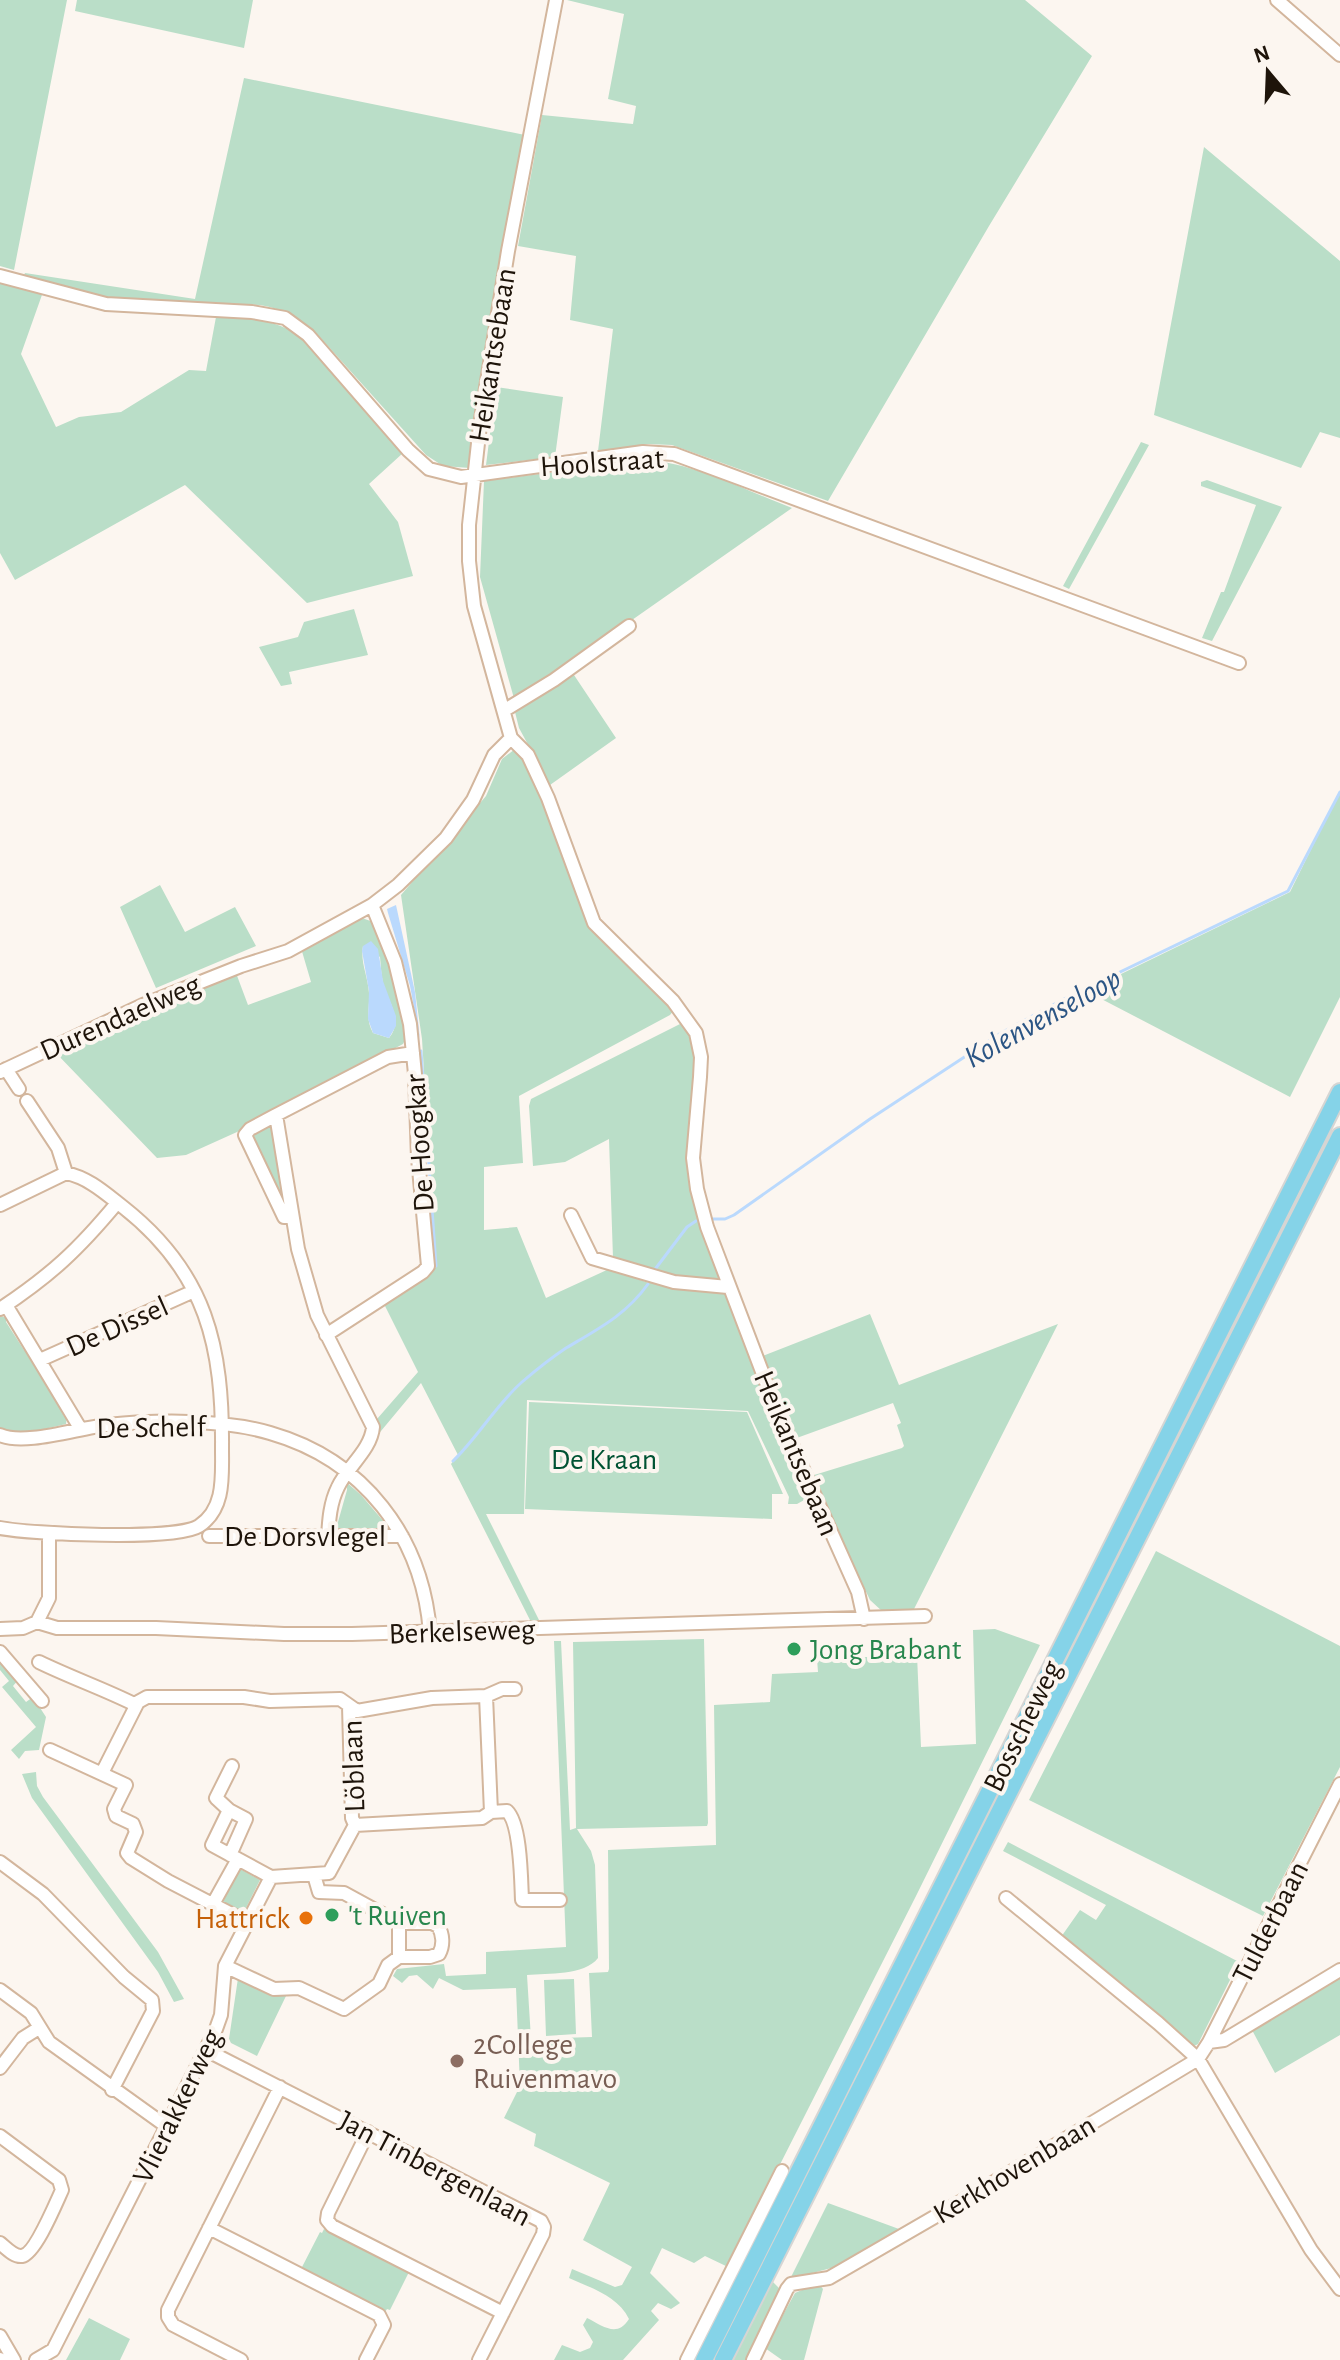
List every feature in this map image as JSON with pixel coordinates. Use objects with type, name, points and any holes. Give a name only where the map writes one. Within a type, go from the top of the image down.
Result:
[{"type":"main road","name":"Bosscheweg","points":[[704,2360],[1340,1092]]},
{"type":"main road","name":"Bosscheweg","points":[[723,2360],[1340,1136]]},
{"type":"street","name":"Heikantsebaan","points":[[556,0],[513,225],[474,475],[469,536],[470,584],[511,738],[528,755],[548,798],[594,923],[673,1001],[696,1033],[701,1057],[694,1168],[707,1227],[795,1455],[858,1592],[864,1619]]},
{"type":"street","points":[[1277,0],[1340,55]]},
{"type":"street","name":"Hoolstraat","points":[[0,276],[106,304],[252,312],[285,318],[308,335],[408,450],[429,469],[461,477],[643,452],[674,454],[1239,663]]},
{"type":"street","points":[[505,710],[554,680],[629,626]]},
{"type":"street","name":"Durendaelweg","points":[[3,1070],[143,1005],[288,951],[372,905],[446,838],[473,800],[494,755],[511,738]]},
{"type":"street","name":"De Hoogkar","points":[[326,1335],[428,1266],[413,1053],[402,985],[391,948],[372,905]]},
{"type":"street","points":[[292,1217],[284,1217],[245,1135],[250,1129],[388,1057],[413,1053]]},
{"type":"street","points":[[3,1070],[19,1089]]},
{"type":"street","points":[[27,1101],[58,1148],[66,1173]]},
{"type":"street","points":[[276,1115],[298,1249],[317,1315],[373,1427],[371,1439],[336,1491],[330,1508],[328,1537]]},
{"type":"street","points":[[0,1205],[66,1173],[88,1180],[167,1250],[194,1291],[207,1321],[219,1363],[223,1426],[221,1493],[210,1516],[198,1527],[170,1535],[49,1533],[0,1528]]},
{"type":"street","points":[[80,1428],[40,1360],[3,1307],[58,1268],[117,1203]]},
{"type":"street","points":[[571,1215],[592,1258],[674,1282],[728,1287]]},
{"type":"street","name":"De Dissel","points":[[40,1360],[194,1291]]},
{"type":"street","name":"De Schelf","points":[[0,1435],[18,1440],[80,1428],[159,1422],[223,1426],[267,1432],[290,1439],[347,1472],[373,1495],[402,1536],[421,1579],[430,1632]]},
{"type":"street","points":[[37,1622],[49,1598],[49,1533]]},
{"type":"street","name":"De Dorsvlegel","points":[[209,1536],[402,1536]]},
{"type":"street","name":"Berkelseweg","points":[[0,1629],[23,1628],[37,1622],[57,1628],[156,1628],[284,1634],[430,1632],[925,1616]]},
{"type":"street","points":[[0,1652],[42,1701]]},
{"type":"street","points":[[39,1662],[83,1683],[100,1686],[136,1705]]},
{"type":"street","name":"Löblaan","points":[[349,1706],[357,1711],[432,1698],[486,1696],[502,1689],[515,1689]]},
{"type":"street","points":[[486,1696],[491,1812],[507,1811],[514,1821],[520,1852],[522,1900],[560,1900]]},
{"type":"street","points":[[102,1773],[141,1698],[340,1699],[349,1706]]},
{"type":"street","name":"Löblaan","points":[[349,1706],[352,1818],[355,1825],[482,1818],[491,1812]]},
{"type":"street","points":[[50,1750],[94,1773],[102,1773],[126,1785],[114,1809],[116,1816],[133,1824],[136,1832],[127,1853],[168,1881],[247,1922]]},
{"type":"street","points":[[213,1904],[234,1857],[246,1819],[216,1798],[232,1766]]},
{"type":"street","name":"Tulderbaan","points":[[1198,2059],[1340,1784]]},
{"type":"street","points":[[229,1810],[212,1845],[271,1877],[329,1873],[355,1825]]},
{"type":"street","points":[[0,1862],[43,1894],[124,1977],[152,2000],[153,2011],[112,2090]]},
{"type":"street","points":[[225,1966],[274,1989],[299,1988],[344,2009],[379,1984],[388,1965],[399,1957],[439,1954],[442,1932],[438,1926],[432,1923],[399,1923],[344,1893],[319,1892],[314,1875]]},
{"type":"street","name":"Vlierakkerweg","points":[[36,2360],[53,2350],[206,2050],[221,2015],[225,1966],[271,1877]]},
{"type":"street","points":[[1006,1898],[1198,2059],[1311,2250],[1340,2289]]},
{"type":"street","points":[[399,1923],[399,1957]]},
{"type":"street","points":[[1209,2042],[1224,2040],[1340,1970]]},
{"type":"street","points":[[0,1990],[31,2013],[49,2042],[166,2126]]},
{"type":"street","points":[[0,2068],[23,2038],[39,2028]]},
{"type":"street","name":"Jan Tinbergenlaan","points":[[206,2050],[541,2221],[543,2234],[479,2360]]},
{"type":"street","name":"Kerkhovenbaan","points":[[753,2360],[791,2284],[829,2278],[1198,2059]]},
{"type":"street","points":[[237,2359],[173,2325],[168,2310],[280,2087]]},
{"type":"street","points":[[368,2132],[327,2220],[332,2226],[503,2313]]},
{"type":"street","points":[[0,2136],[59,2180],[62,2190],[32,2250],[22,2256],[15,2255],[0,2243]]},
{"type":"street","points":[[687,2360],[782,2171]]},
{"type":"street","points":[[209,2228],[379,2315],[384,2325],[366,2360]]},
{"type":"street","points":[[0,2336],[14,2360]]},
{"type":"green space","points":[[0,0],[67,0],[14,270],[0,266]]},
{"type":"green space","points":[[77,0],[253,0],[244,48],[75,11]]},
{"type":"green space","points":[[567,0],[1025,0],[1092,56],[828,501],[672,445],[648,444],[598,451],[613,329],[570,320],[576,256],[518,246],[542,115],[633,124],[636,106],[608,99],[624,14]]},
{"type":"green space","points":[[244,78],[525,135],[470,468],[443,466],[426,455],[318,335],[299,319],[284,312],[260,305],[114,299],[24,275],[195,299]]},
{"type":"green space","points":[[1204,147],[1340,261],[1340,438],[1320,432],[1301,468],[1154,415]]},
{"type":"green space","points":[[0,282],[43,292],[21,354],[56,427],[79,417],[121,412],[189,370],[206,371],[216,317],[254,319],[297,334],[308,342],[403,453],[369,484],[398,522],[413,576],[307,603],[185,485],[15,580],[0,553]]},
{"type":"green space","points":[[496,387],[563,397],[555,457],[486,465]]},
{"type":"green space","points":[[1141,442],[1149,445],[1069,589],[1063,586]]},
{"type":"green space","points":[[647,460],[702,472],[792,508],[515,702],[480,577],[484,481]]},
{"type":"green space","points":[[1207,480],[1282,507],[1212,641],[1202,638],[1221,592],[1224,592],[1256,505],[1201,486],[1201,482]]},
{"type":"green space","points":[[354,609],[368,655],[289,672],[292,684],[281,686],[259,647],[298,637],[304,622]]},
{"type":"green space","points":[[572,672],[616,738],[550,785],[519,728],[515,712]]},
{"type":"green space","points":[[515,749],[525,759],[558,835],[584,914],[591,925],[674,1010],[670,1015],[519,1096],[523,1163],[484,1167],[484,1230],[517,1227],[546,1298],[609,1269],[649,1283],[655,1274],[613,1258],[609,1139],[565,1162],[533,1166],[529,1106],[531,1099],[680,1024],[685,1025],[697,1056],[692,1128],[704,1233],[754,1371],[806,1499],[797,1504],[788,1504],[789,1497],[748,1411],[527,1400],[524,1514],[486,1514],[541,1624],[532,1624],[451,1464],[458,1455],[421,1383],[376,1437],[377,1419],[418,1372],[383,1302],[436,1267],[422,1039],[401,895],[486,796],[502,759]]},
{"type":"green space","points":[[1340,791],[1340,997],[1290,1097],[1086,991],[1290,892]]},
{"type":"green space","points":[[160,885],[185,932],[235,907],[256,946],[156,988],[120,907]]},
{"type":"green space","points":[[362,918],[376,923],[397,981],[407,1036],[403,1044],[237,1132],[186,1155],[157,1158],[54,1051],[236,973],[248,1005],[311,982],[301,948]],"holes":[[[363,946],[380,957],[383,983],[395,1018],[389,1038],[373,1033],[369,1023]]]},
{"type":"green space","points":[[273,1123],[287,1210],[250,1135]]},
{"type":"green space","points":[[870,1314],[899,1385],[1058,1324],[913,1611],[883,1612],[870,1600],[811,1476],[902,1448],[897,1425],[901,1423],[893,1403],[794,1439],[760,1357]]},
{"type":"green space","points":[[0,1316],[7,1318],[6,1322],[27,1351],[64,1416],[67,1416],[66,1424],[23,1434],[0,1428]]},
{"type":"green space","name":"De Kraan","points":[[529,1402],[747,1412],[783,1494],[772,1494],[772,1519],[525,1509]]},
{"type":"green space","points":[[345,1481],[385,1523],[375,1530],[332,1529],[338,1522],[347,1490],[347,1486],[342,1486]]},
{"type":"green space","points":[[1156,1551],[1340,1646],[1340,1767],[1263,1916],[1029,1800]]},
{"type":"green space","points":[[995,1629],[1040,1645],[728,2267],[705,2256],[694,2263],[662,2248],[650,2273],[680,2303],[671,2309],[658,2303],[651,2311],[659,2320],[623,2360],[554,2360],[562,2345],[580,2352],[590,2348],[593,2342],[583,2325],[587,2318],[615,2329],[629,2319],[611,2299],[569,2278],[572,2269],[615,2287],[622,2285],[632,2267],[583,2240],[610,2183],[534,2146],[536,2134],[504,2118],[520,2086],[516,1988],[463,1990],[439,1978],[433,1989],[417,1975],[409,1976],[402,1983],[393,1976],[397,1969],[444,1964],[446,1976],[486,1974],[486,1952],[566,1947],[554,1641],[561,1641],[570,1830],[576,1828],[573,1642],[704,1639],[708,1823],[707,1826],[577,1829],[591,1851],[595,1865],[598,1958],[575,1971],[527,1975],[531,2039],[592,2037],[589,1973],[608,1972],[609,1969],[608,1850],[716,1845],[714,1705],[770,1702],[772,1674],[818,1672],[817,1659],[917,1655],[921,1747],[976,1744],[973,1630]]},
{"type":"green space","points":[[0,1656],[19,1679],[13,1686],[26,1702],[33,1697],[46,1717],[39,1750],[25,1751],[19,1759],[11,1750],[36,1727],[2,1687],[9,1681],[0,1670]]},
{"type":"green space","points":[[36,1772],[37,1786],[43,1797],[158,1952],[184,1999],[174,2002],[158,1972],[32,1798],[22,1774]]},
{"type":"green space","points":[[1008,1842],[1239,1962],[1198,2044],[1192,2047],[1061,1937],[1080,1910],[1096,1920],[1106,1905],[1003,1851]]},
{"type":"green space","points":[[240,1869],[260,1880],[244,1912],[223,1902]]},
{"type":"green space","points":[[1340,1977],[1340,2035],[1275,2073],[1252,2030]]},
{"type":"green space","points":[[238,1978],[275,1996],[286,1996],[257,2056],[229,2039]]},
{"type":"green space","points":[[574,1979],[576,2034],[546,2036],[544,1980]]},
{"type":"green space","points":[[828,2203],[899,2229],[835,2267],[790,2279]]},
{"type":"green space","points":[[324,2229],[409,2272],[390,2310],[385,2312],[301,2269]]},
{"type":"green space","points":[[772,2281],[783,2292],[749,2360],[733,2360]]},
{"type":"green space","points":[[818,2283],[823,2289],[804,2360],[782,2360],[765,2348],[795,2293]]},
{"type":"green space","points":[[89,2318],[130,2339],[120,2360],[66,2360]]},
{"type":"water","points":[[396,905],[415,992],[420,1040],[410,986],[387,909]]},
{"type":"water","points":[[371,941],[378,949],[383,981],[396,1016],[396,1026],[389,1038],[373,1033],[368,1019],[369,991],[362,951],[363,946]]},
{"type":"waterway","name":"Kolenvenseloop","points":[[712,1219],[734,1215],[870,1119],[1001,1033],[1062,1000],[1288,891],[1340,792]]},
{"type":"waterway","points":[[421,1051],[436,1266]]},
{"type":"waterway","name":"Kolenvenseloop","points":[[653,1272],[687,1227],[696,1221]]},
{"type":"waterway","name":"Kolenvenseloop","points":[[453,1461],[522,1382],[560,1352],[621,1313],[648,1284]]},
{"type":"place","name":"Jong Brabant","points":[[794,1649]]},
{"type":"place","name":"'t Ruiven","points":[[332,1915]]},
{"type":"place","name":"Hattrick","points":[[306,1918]]},
{"type":"place","name":"2College Ruivenmavo","points":[[457,2061]]}]
